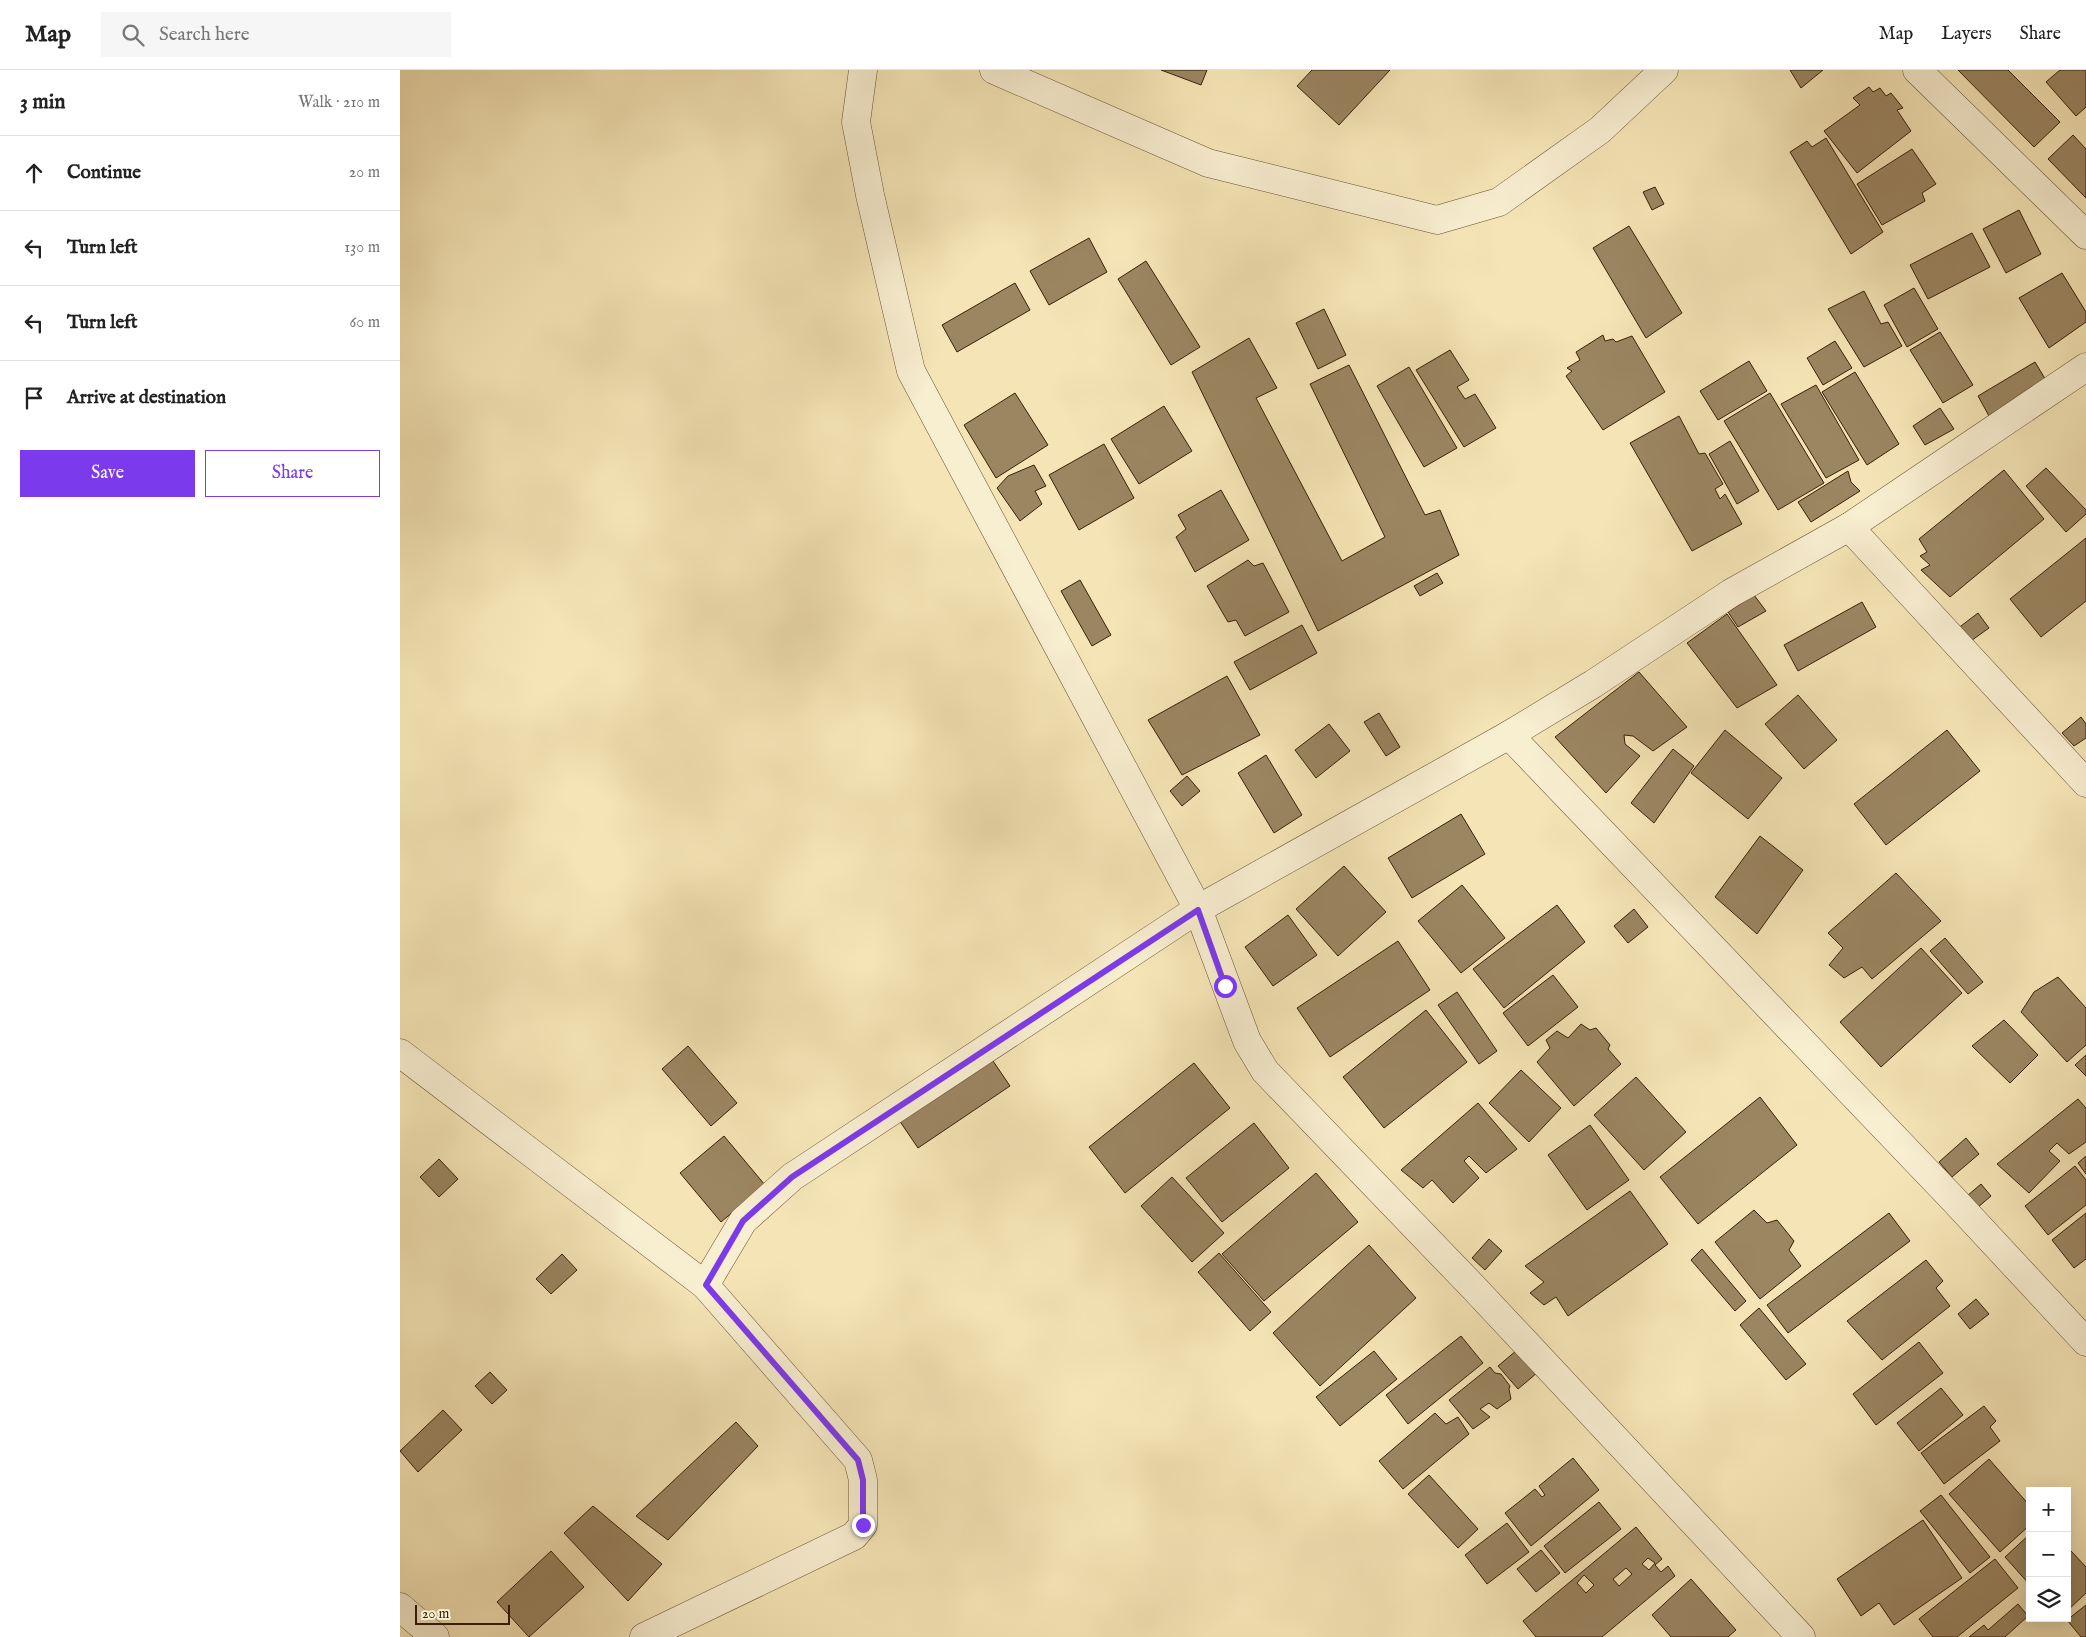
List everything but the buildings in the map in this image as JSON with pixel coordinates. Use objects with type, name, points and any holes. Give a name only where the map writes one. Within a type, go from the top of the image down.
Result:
[{"type":"street","points":[[863,70],[856,122],[870,195],[911,371],[1198,910],[1247,1041],[1265,1071],[1482,1297],[1800,1637]]},
{"type":"street","points":[[994,70],[1208,163],[1437,220],[1499,202],[1600,130],[1664,70]]},
{"type":"street","points":[[1918,70],[2086,235]]},
{"type":"street","points":[[706,1285],[743,1221],[792,1177],[1198,910],[1509,735],[1593,684],[1731,593],[1849,527],[2086,367]]},
{"type":"street","points":[[1849,527],[2086,783]]},
{"type":"street","points":[[1509,735],[1954,1200],[2086,1342]]},
{"type":"street","points":[[400,1053],[706,1285],[858,1460],[863,1480],[863,1525],[854,1536],[644,1637]]},
{"type":"street","points":[[400,1607],[435,1637]]},
{"type":"route","points":[[863,1525],[863,1480],[858,1460],[706,1285],[743,1221],[792,1177],[1198,910],[1225,986]]}]
